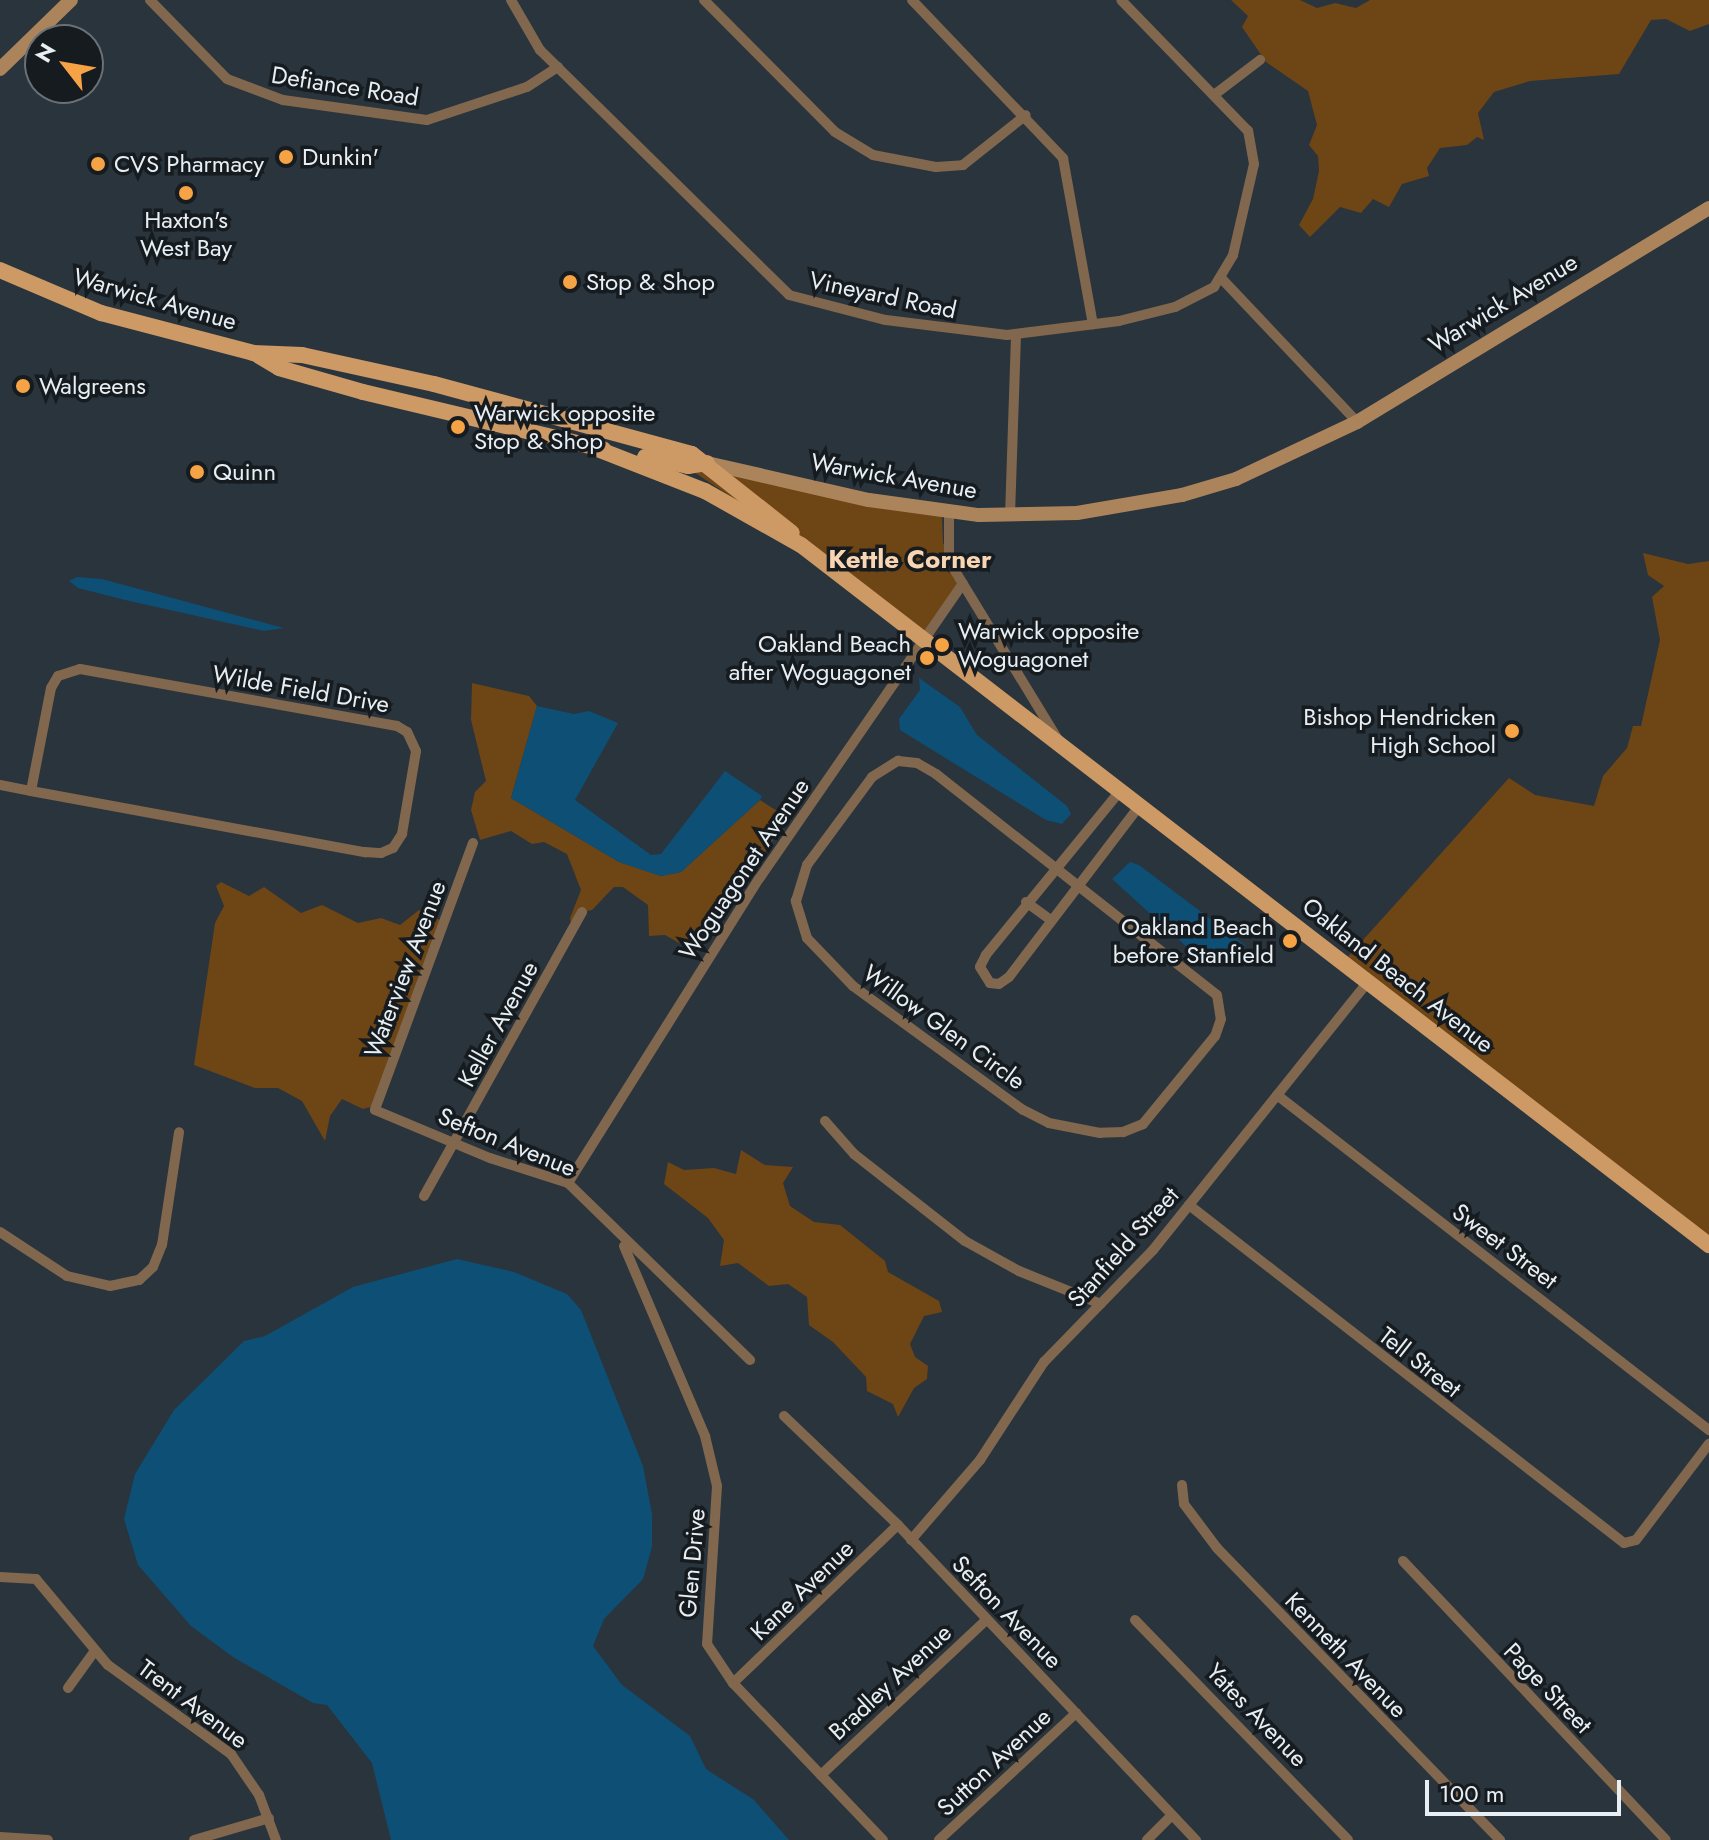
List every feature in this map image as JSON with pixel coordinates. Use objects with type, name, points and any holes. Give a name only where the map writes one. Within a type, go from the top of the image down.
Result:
[{"type":"main road","points":[[0,69],[71,0]]},
{"type":"main road","name":"Warwick Avenue","points":[[2,273],[96,311],[253,353],[302,355],[421,381],[699,459],[949,513],[1010,516],[1101,510],[1196,491],[1236,479],[1357,422],[1709,208]]},
{"type":"main road","name":"Warwick Avenue","points":[[253,353],[279,368],[363,392],[595,448],[688,466],[699,459]]},
{"type":"main road","name":"Oakland Beach Avenue","points":[[595,448],[705,491],[825,564]]},
{"type":"main road","name":"Oakland Beach Avenue","points":[[699,459],[825,564],[1059,741],[1709,1245]]},
{"type":"street","name":"Defiance Road","points":[[150,0],[227,79],[283,100],[412,119],[439,118],[527,87],[558,67]]},
{"type":"street","name":"Vineyard Road","points":[[511,0],[533,40],[558,67],[789,295],[829,309],[937,329],[1016,335],[1093,324],[1175,307],[1222,279]]},
{"type":"street","points":[[704,0],[835,132],[873,155],[936,167],[963,165],[1026,115]]},
{"type":"street","points":[[912,0],[1058,149],[1068,171],[1093,324]]},
{"type":"street","points":[[1121,0],[1243,124],[1254,149],[1238,241],[1222,279],[1357,422]]},
{"type":"street","points":[[1214,95],[1260,60]]},
{"type":"street","points":[[1010,516],[1016,335]]},
{"type":"street","name":"Oakland Beach Avenue","points":[[949,513],[946,546],[963,583],[1059,741]]},
{"type":"street","name":"Woguagonet Avenue","points":[[568,1183],[759,879],[963,583]]},
{"type":"street","name":"Wilde Field Drive","points":[[0,785],[31,791],[381,853],[393,848],[402,834],[416,751],[407,732],[397,726],[80,669],[58,676],[51,688],[31,791]]},
{"type":"street","name":"Willow Glen Circle","points":[[898,761],[917,763],[936,774],[1078,882],[1202,980],[1221,1003],[1220,1027],[1204,1051],[1150,1118],[1123,1132],[1076,1130],[1023,1110],[853,986],[820,954],[797,918],[798,886],[811,858],[872,777],[898,761]]},
{"type":"street","points":[[1120,791],[1026,902],[980,967],[990,983],[999,984],[1009,977],[1078,882],[1140,805]]},
{"type":"street","name":"Waterview Avenue","points":[[375,1110],[473,843]]},
{"type":"street","points":[[1026,902],[1051,920]]},
{"type":"street","name":"Keller Avenue","points":[[424,1196],[582,912]]},
{"type":"street","name":"Stanfield Street","points":[[911,1540],[980,1460],[1044,1362],[1101,1304],[1189,1205],[1368,982]]},
{"type":"street","name":"Sweet Street","points":[[1277,1095],[1709,1430]]},
{"type":"street","name":"Sefton Avenue","points":[[375,1110],[455,1144],[568,1183],[597,1206],[621,1240],[750,1360]]},
{"type":"street","points":[[825,1121],[854,1154],[965,1241],[1019,1271],[1101,1304]]},
{"type":"street","points":[[0,1232],[67,1276],[110,1286],[139,1280],[153,1267],[162,1245],[179,1132]]},
{"type":"street","name":"Tell Street","points":[[1189,1205],[1630,1545],[1709,1444]]},
{"type":"street","name":"Glen Drive","points":[[621,1240],[712,1462],[718,1496],[706,1635],[716,1661],[733,1683],[883,1840]]},
{"type":"street","name":"Sefton Avenue","points":[[784,1416],[898,1525],[1196,1840]]},
{"type":"street","name":"Kenneth Avenue","points":[[1182,1485],[1184,1504],[1217,1548],[1500,1840]]},
{"type":"street","name":"Kane Avenue","points":[[733,1683],[898,1525]]},
{"type":"street","name":"Page Street","points":[[1403,1561],[1666,1840]]},
{"type":"street","name":"Trent Avenue","points":[[0,1577],[36,1579],[94,1652],[223,1747],[248,1775],[276,1840]]},
{"type":"street","name":"Bradley Avenue","points":[[821,1775],[986,1620]]},
{"type":"street","name":"Yates Avenue","points":[[1135,1620],[1348,1840]]},
{"type":"street","points":[[68,1688],[94,1652]]},
{"type":"street","name":"Sutton Avenue","points":[[939,1840],[1076,1713]]},
{"type":"street","points":[[1147,1840],[1172,1815]]},
{"type":"street","points":[[194,1840],[269,1818]]},
{"type":"street","points":[[0,1837],[48,1840]]},
{"type":"shaded area","points":[[1231,0],[1300,0],[1317,8],[1335,3],[1356,8],[1370,0],[1709,0],[1709,24],[1690,31],[1666,19],[1651,20],[1619,74],[1530,81],[1494,92],[1478,113],[1484,140],[1477,137],[1467,145],[1440,148],[1427,168],[1429,176],[1402,184],[1389,207],[1373,199],[1361,213],[1340,207],[1310,237],[1299,225],[1313,199],[1319,171],[1318,156],[1309,145],[1317,125],[1308,91],[1266,62],[1242,27],[1248,16]]},
{"type":"shaded area","points":[[683,465],[942,516],[943,543],[961,579],[926,638],[788,534]]},
{"type":"shaded area","points":[[1643,553],[1688,564],[1709,561],[1709,1245],[1344,961],[1509,778],[1535,795],[1594,806],[1603,776],[1627,748],[1633,726],[1641,726],[1660,640],[1652,597],[1664,586],[1648,575]]},
{"type":"shaded area","points":[[472,683],[529,696],[537,706],[511,798],[619,862],[661,876],[681,872],[760,800],[788,818],[697,953],[665,935],[649,936],[648,905],[623,887],[614,887],[592,910],[582,912],[573,932],[570,918],[581,890],[567,854],[544,842],[532,844],[511,831],[480,840],[471,810],[475,792],[486,781],[471,720]]},
{"type":"shaded area","points":[[221,882],[249,896],[264,887],[301,913],[322,905],[358,923],[381,918],[400,925],[419,910],[444,922],[374,1106],[363,1109],[342,1099],[330,1116],[325,1141],[302,1101],[278,1088],[255,1088],[194,1065],[215,923],[224,906],[216,886]]},
{"type":"shaded area","points":[[741,1150],[765,1165],[793,1167],[783,1183],[790,1206],[814,1222],[840,1225],[885,1261],[888,1272],[939,1301],[942,1312],[924,1316],[910,1344],[915,1357],[928,1366],[927,1379],[914,1388],[898,1417],[893,1404],[867,1391],[866,1377],[833,1342],[809,1325],[807,1297],[788,1284],[769,1286],[738,1263],[720,1266],[724,1240],[708,1218],[664,1184],[668,1162],[684,1170],[714,1168],[736,1174]]},
{"type":"water","points":[[77,577],[102,579],[284,628],[264,631],[125,600],[78,588],[69,581]]},
{"type":"water","points":[[919,678],[960,707],[977,735],[1067,806],[1071,814],[1062,824],[1046,820],[900,730],[899,719],[920,690]]},
{"type":"water","points":[[537,706],[574,714],[589,711],[618,723],[575,800],[651,855],[661,854],[725,771],[762,796],[681,872],[661,876],[619,862],[511,798]]},
{"type":"water","points":[[1130,862],[1139,865],[1245,945],[1226,963],[1213,962],[1188,948],[1112,879]]},
{"type":"water","points":[[457,1259],[514,1272],[567,1294],[581,1310],[643,1466],[652,1514],[652,1547],[643,1579],[604,1619],[593,1646],[622,1685],[690,1736],[706,1769],[754,1800],[789,1840],[391,1840],[372,1763],[327,1705],[313,1703],[233,1657],[191,1626],[138,1565],[124,1519],[135,1474],[174,1410],[244,1341],[265,1336],[353,1287]]},
{"type":"place","name":"Dunkin'","points":[[286,157]]},
{"type":"place","name":"CVS Pharmacy","points":[[98,164]]},
{"type":"place","name":"Haxton's West Bay","points":[[186,193]]},
{"type":"place","name":"Stop & Shop","points":[[570,282]]},
{"type":"place","name":"Walgreens","points":[[23,386]]},
{"type":"place","name":"Warwick opposite Stop & Shop","points":[[458,427]]},
{"type":"place","name":"Quinn","points":[[197,472]]},
{"type":"place","name":"Warwick opposite Woguagonet","points":[[942,645]]},
{"type":"place","name":"Oakland Beach after Woguagonet","points":[[927,658]]},
{"type":"place","name":"Bishop Hendricken High School","points":[[1512,731]]},
{"type":"place","name":"Oakland Beach before Stanfield","points":[[1290,941]]},
{"type":"district","name":"Kettle Corner","points":[[910,560]]}]
